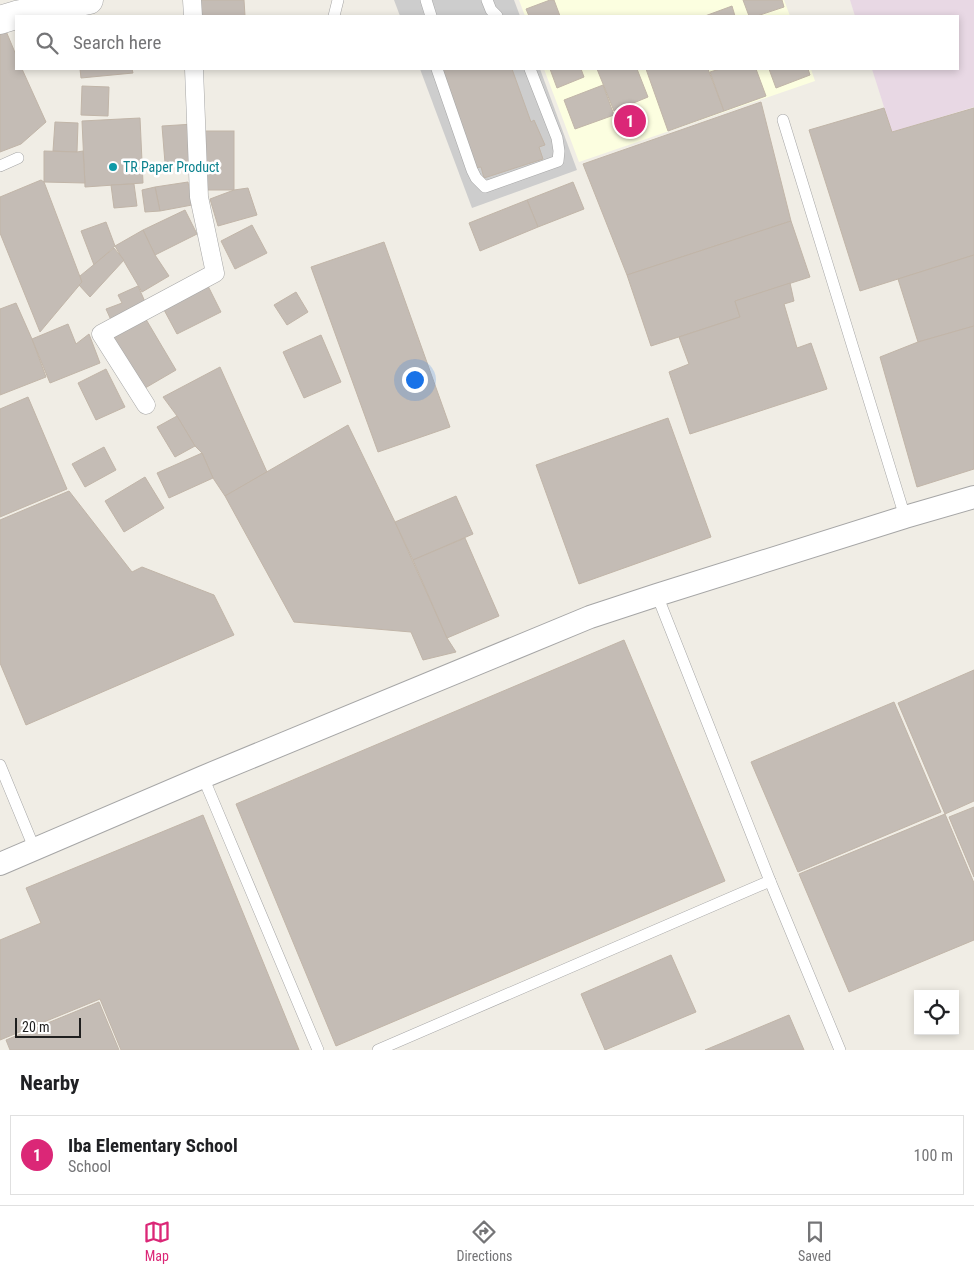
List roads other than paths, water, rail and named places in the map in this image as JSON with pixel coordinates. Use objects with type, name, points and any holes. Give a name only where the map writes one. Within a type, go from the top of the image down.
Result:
[{"type":"street","points":[[16,15],[89,0]]},
{"type":"street","points":[[192,0],[192,15]]},
{"type":"street","points":[[0,20],[15,15]]},
{"type":"street","points":[[146,405],[101,334],[215,273],[198,197],[194,70]]},
{"type":"street","points":[[0,864],[203,777],[590,618],[657,595],[974,496]]},
{"type":"lane","points":[[334,15],[338,0]]},
{"type":"lane","points":[[426,0],[431,15]]},
{"type":"lane","points":[[487,0],[491,10],[496,15]]},
{"type":"lane","points":[[437,70],[472,170],[476,178],[485,187],[558,161],[557,138],[530,70]]},
{"type":"lane","points":[[783,120],[905,517]]},
{"type":"lane","points":[[0,166],[18,158]]},
{"type":"lane","points":[[657,595],[770,881],[840,1050]]},
{"type":"lane","points":[[0,765],[35,850]]},
{"type":"lane","points":[[203,777],[318,1050]]},
{"type":"lane","points":[[378,1050],[770,881]]},
{"type":"place","name":"Iba Elementary School","points":[[630,121]]},
{"type":"place","name":"TR Paper Product","points":[[113,167]]}]
